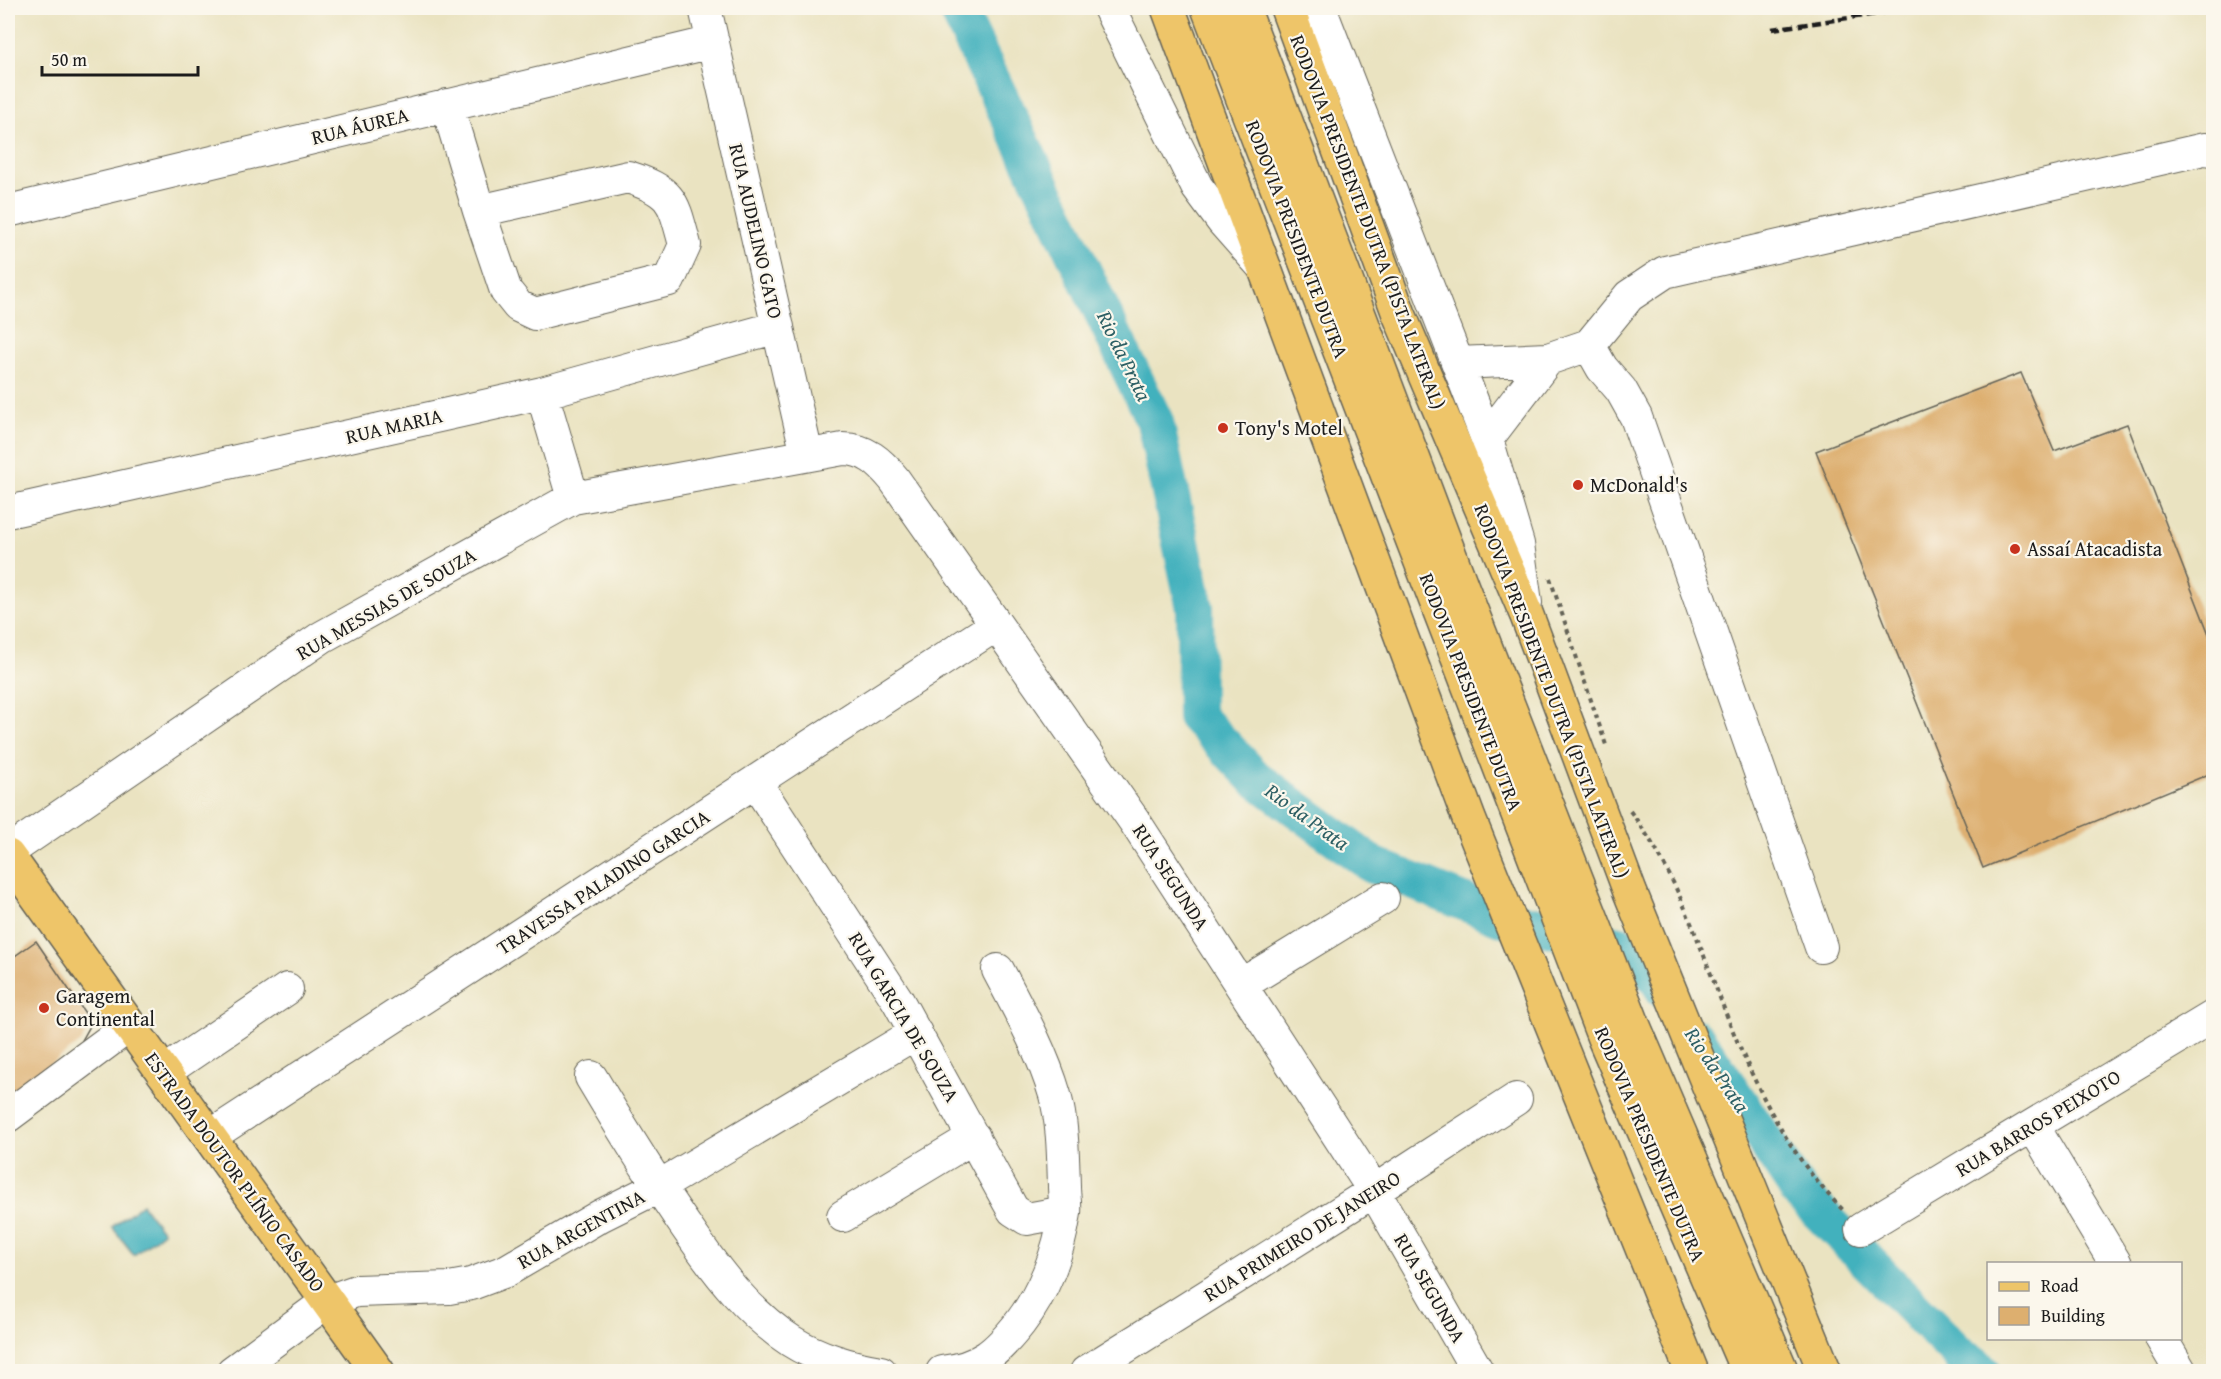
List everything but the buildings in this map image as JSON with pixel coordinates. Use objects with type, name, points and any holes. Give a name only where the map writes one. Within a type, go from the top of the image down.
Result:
[{"type":"main road","points":[[1168,8],[1469,819],[1692,1371]]},
{"type":"main road","name":"RODOVIA PRESIDENTE DUTRA","points":[[1208,8],[1604,1038],[1748,1371]]},
{"type":"main road","name":"RODOVIA PRESIDENTE DUTRA","points":[[1243,8],[1462,587],[1633,1024],[1782,1371]]},
{"type":"main road","name":"RODOVIA PRESIDENTE DUTRA (PISTA LATERAL)","points":[[1287,8],[1399,314],[1527,616],[1630,892],[1826,1371]]},
{"type":"main road","name":"ESTRADA DOUTOR PLÍNIO CASADO","points":[[8,854],[378,1371]]},
{"type":"street","name":"RUA AUDELINO GATO","points":[[705,8],[807,455]]},
{"type":"street","points":[[1109,8],[1197,187],[1223,222],[1264,267]]},
{"type":"street","points":[[1320,8],[1487,439],[1518,544],[1527,616]]},
{"type":"street","name":"RUA ÁUREA","points":[[8,211],[713,42]]},
{"type":"street","points":[[447,105],[479,211],[506,291],[518,306],[535,314],[669,280],[685,245],[674,204],[655,186],[628,177],[479,211]]},
{"type":"street","points":[[1458,363],[1548,359],[1589,345],[1629,296],[1665,272],[2204,149],[2214,150]]},
{"type":"street","name":"RUA MARIA","points":[[8,512],[542,393],[778,327]]},
{"type":"street","points":[[1589,345],[1602,368],[1621,390],[1636,417],[1821,947]]},
{"type":"street","points":[[1487,439],[1548,359]]},
{"type":"street","points":[[542,393],[573,498]]},
{"type":"street","name":"RUA SEGUNDA","points":[[807,455],[853,449],[868,454],[883,466],[1135,822],[1374,1191],[1478,1371]]},
{"type":"street","name":"RUA MESSIAS DE SOUZA","points":[[8,854],[322,638],[573,498],[807,455]]},
{"type":"street","name":"TRAVESSA PALADINO GARCIA","points":[[209,1137],[996,626]]},
{"type":"street","name":"RUA GARCIA DE SOUZA","points":[[756,783],[898,1000],[1013,1210],[1019,1216],[1027,1219],[1065,1212]]},
{"type":"street","points":[[1241,985],[1383,898]]},
{"type":"street","points":[[942,1371],[981,1367],[1026,1315],[1047,1279],[1065,1212],[1062,1137],[1055,1096],[1042,1058],[998,970]]},
{"type":"street","points":[[164,1073],[286,989]]},
{"type":"street","name":"RUA BARROS PEIXOTO","points":[[1861,1229],[2214,1016]]},
{"type":"street","points":[[8,1116],[129,1026]]},
{"type":"street","name":"RUA ARGENTINA","points":[[232,1371],[328,1301],[356,1291],[449,1288],[506,1271],[600,1216],[658,1187],[916,1033]]},
{"type":"street","points":[[591,1077],[658,1187],[713,1265],[745,1303],[791,1341],[831,1359],[881,1371]]},
{"type":"street","name":"RUA PRIMEIRO DE JANEIRO","points":[[1086,1371],[1374,1191],[1516,1098]]},
{"type":"street","points":[[2033,1126],[2115,1262]]},
{"type":"street","points":[[843,1216],[974,1137]]},
{"type":"street","points":[[2162,1340],[2181,1371]]},
{"type":"path","points":[[1550,577],[1608,752]]},
{"type":"path","points":[[1627,807],[1660,855],[1701,948],[1741,1050],[1790,1146],[1825,1192],[1861,1229]]},
{"type":"water","points":[[142,1204],[163,1232],[134,1255],[112,1227]]},
{"type":"waterway","name":"Rio da Prata","points":[[957,8],[1155,422],[1195,608],[1196,716],[1255,778],[1373,865],[1503,918],[1637,949],[1665,991]]},
{"type":"waterway","name":"Rio da Prata","points":[[1696,1038],[1800,1193],[1960,1355],[1983,1372]]},
{"type":"railway","points":[[1772,29],[1918,8]]},
{"type":"place","name":"Tony's Motel","points":[[1223,428]]},
{"type":"place","name":"McDonald's","points":[[1578,485]]},
{"type":"place","name":"Assaí Atacadista","points":[[2015,549]]},
{"type":"place","name":"Garagem Continental","points":[[44,1008]]}]
